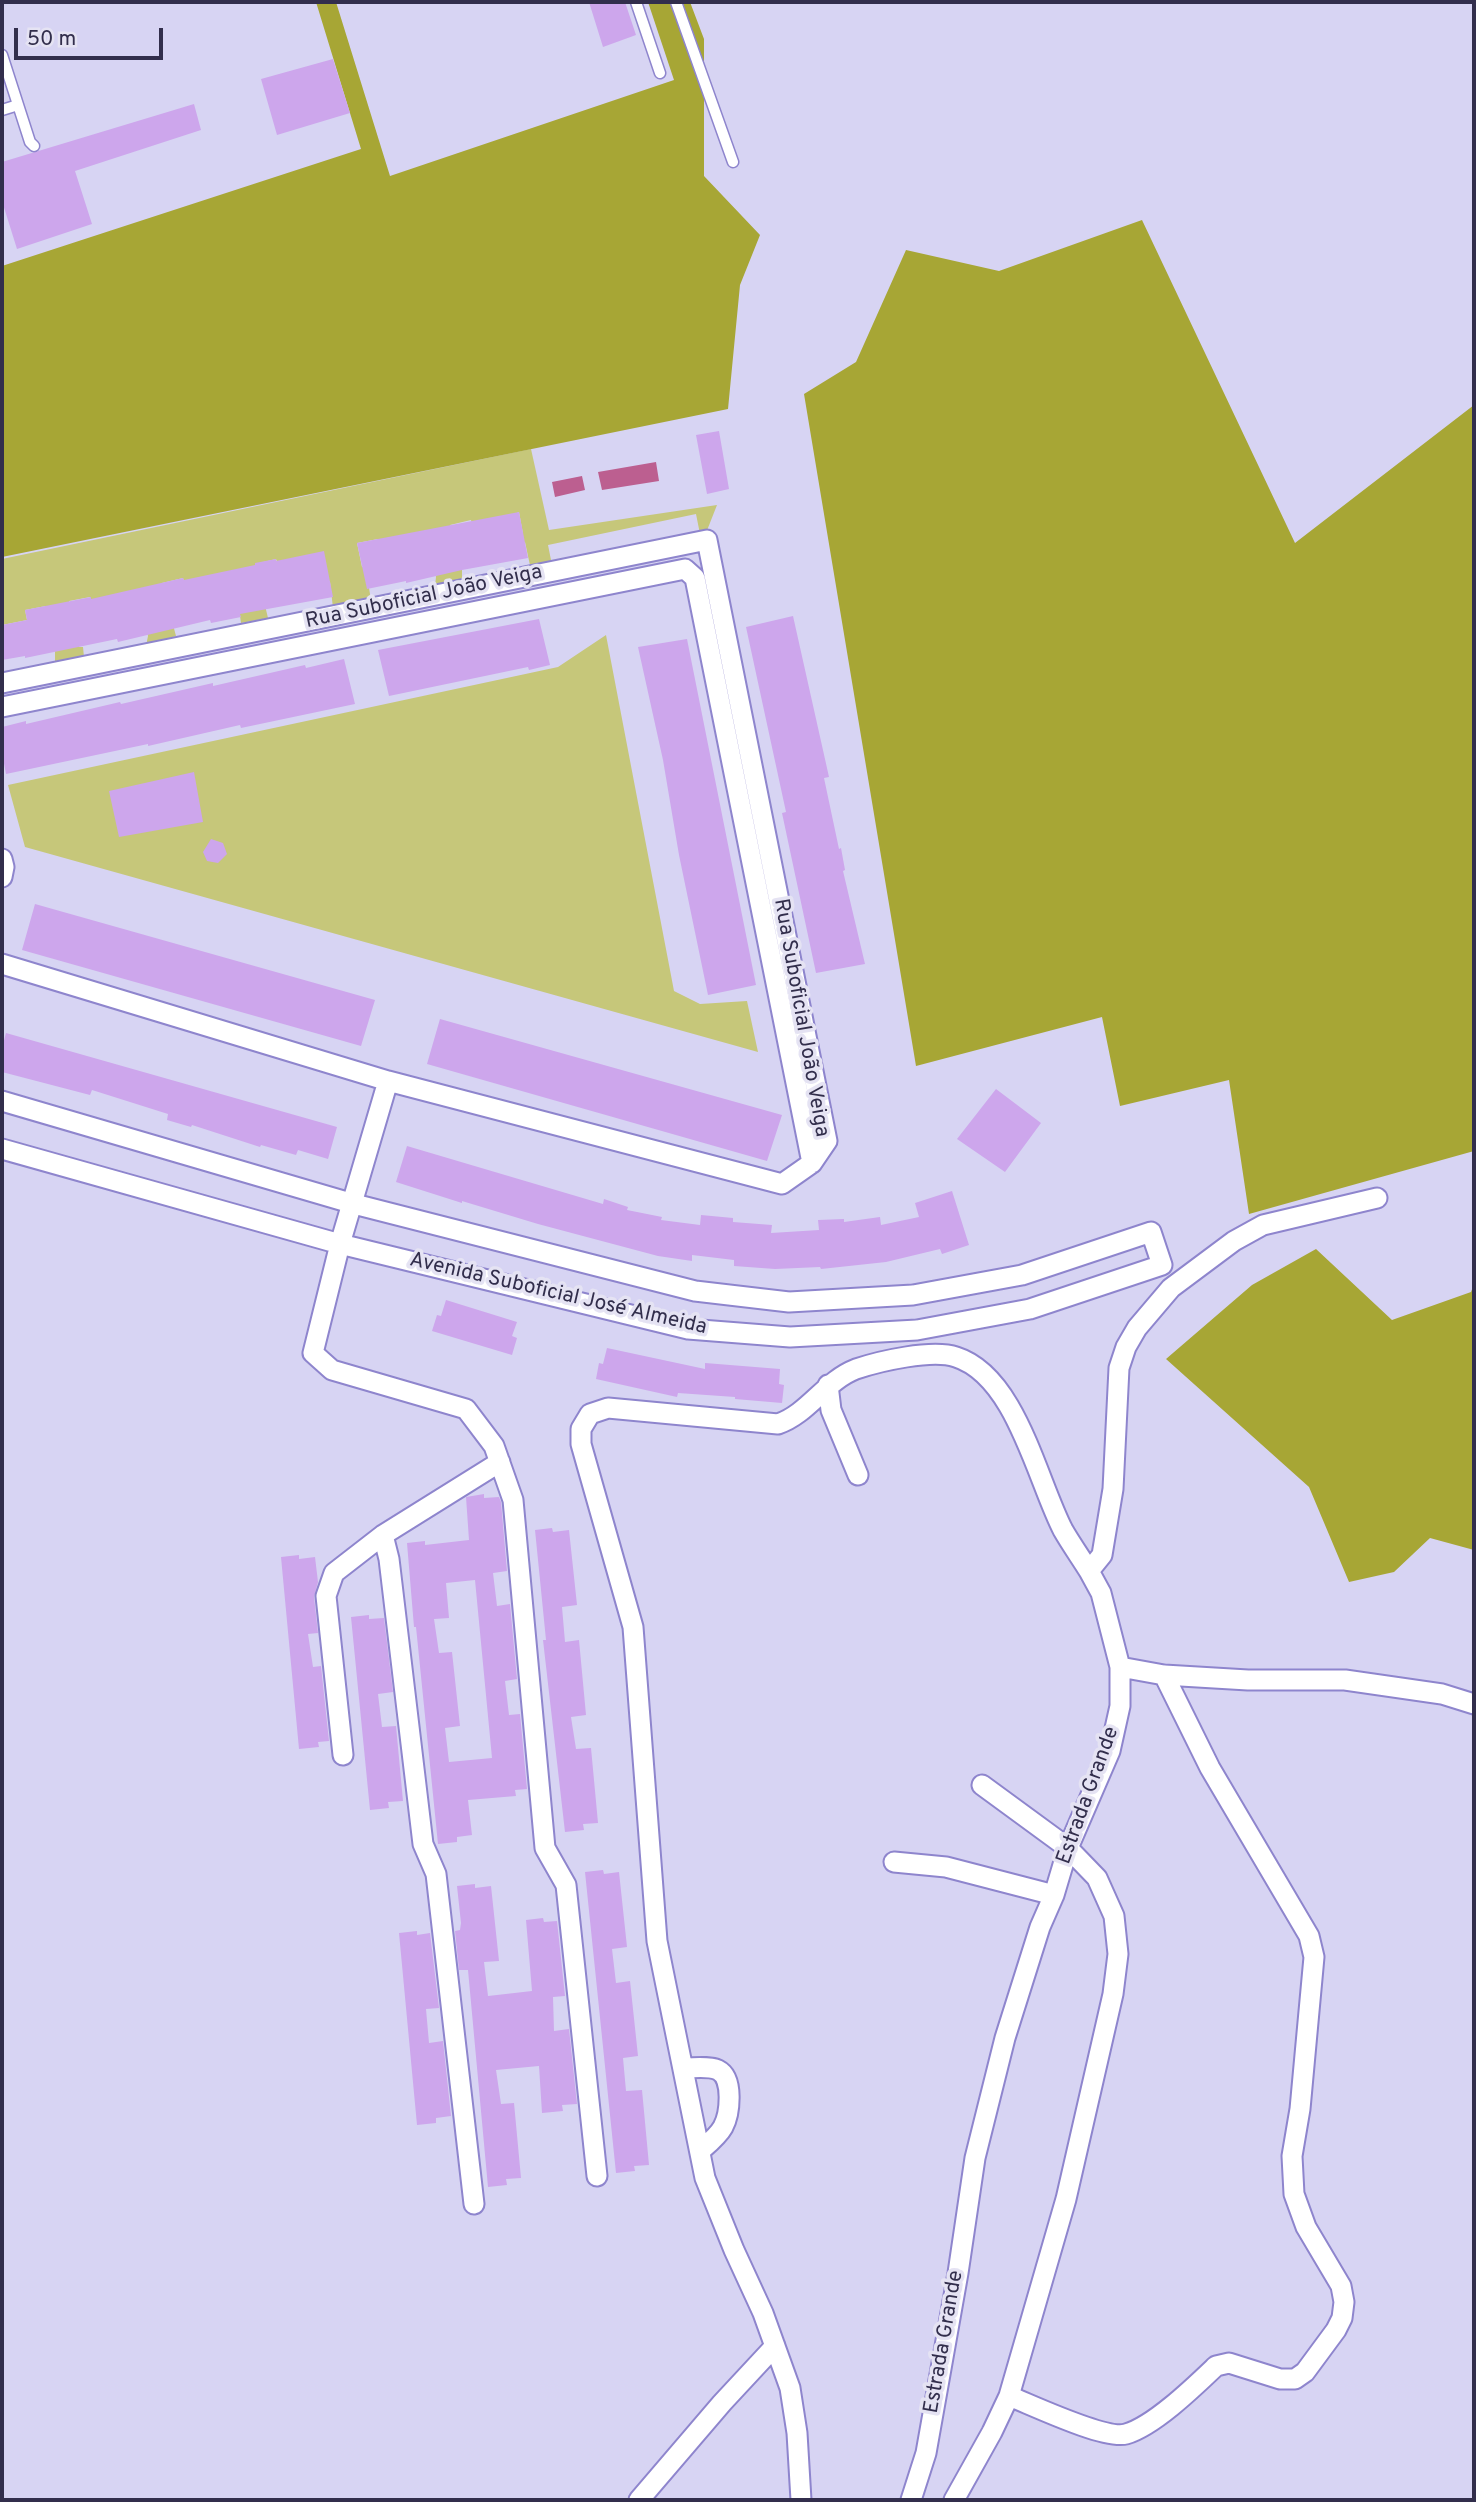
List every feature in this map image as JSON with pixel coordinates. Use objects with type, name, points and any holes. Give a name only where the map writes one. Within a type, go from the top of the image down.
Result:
[{"type":"street","name":"Rua Suboficial João Veiga","points":[[2,684],[707,540],[827,1141],[812,1163]]},
{"type":"street","name":"Rua Suboficial João Veiga","points":[[2,707],[685,569],[695,578],[812,1163]]},
{"type":"street","points":[[2,859],[2,877]]},
{"type":"street","points":[[2,964],[388,1081],[782,1184],[812,1163]]},
{"type":"street","points":[[388,1081],[354,1204],[340,1244],[313,1353],[332,1370],[466,1409],[494,1446],[500,1462],[513,1500],[545,1848],[566,1885],[597,2176]]},
{"type":"street","name":"Avenida Suboficial José Almeida","points":[[2,1101],[354,1204],[695,1291],[789,1302],[913,1296],[1022,1275],[1151,1232],[1162,1265],[1030,1309],[917,1330],[790,1337],[688,1329],[340,1244],[2,1149]]},
{"type":"street","points":[[1089,1571],[1102,1555],[1113,1489],[1119,1368],[1126,1346],[1137,1328],[1171,1288],[1234,1241],[1264,1225],[1377,1198]]},
{"type":"street","name":"Estrada Grande","points":[[801,2500],[797,2433],[790,2388],[705,2178],[685,2068],[657,1941],[633,1627],[581,1444],[580,1429],[590,1414],[608,1408],[778,1424],[797,1413],[828,1385],[856,1369],[922,1354],[939,1354],[957,1357],[973,1365],[1009,1404],[1063,1530],[1101,1593],[1120,1667],[1120,1706],[1110,1751],[1068,1848],[1005,2038],[975,2158],[958,2273],[926,2452],[911,2500]]},
{"type":"street","points":[[828,1385],[831,1410],[858,1475]]},
{"type":"street","points":[[343,1755],[327,1596],[334,1573],[383,1535],[500,1462]]},
{"type":"street","points":[[383,1535],[389,1559],[423,1844],[436,1874],[474,2204]]},
{"type":"street","points":[[1120,1667],[1164,1675],[1248,1680],[1345,1680],[1442,1694],[1474,1704]]},
{"type":"street","points":[[1009,2396],[1105,2434],[1125,2435],[1147,2424],[1216,2367],[1229,2363],[1280,2379],[1295,2379],[1305,2372],[1342,2318],[1344,2302],[1341,2286],[1306,2227],[1294,2194],[1292,2156],[1306,2059],[1314,1956],[1309,1936],[1210,1768],[1164,1675]]},
{"type":"street","points":[[954,2500],[1009,2396],[1066,2199],[1113,1994],[1118,1954],[1114,1916],[1097,1878],[1068,1848],[982,1784]]},
{"type":"street","points":[[894,1862],[946,1867],[1054,1895]]},
{"type":"street","points":[[685,2068],[718,2070],[724,2075],[728,2085],[726,2119],[722,2129],[700,2151]]},
{"type":"street","points":[[639,2500],[775,2346]]},
{"type":"lane","points":[[636,2],[660,72]]},
{"type":"lane","points":[[676,2],[733,162]]},
{"type":"lane","points":[[2,55],[30,142],[34,146]]},
{"type":"lane","points":[[2,110],[18,105]]},
{"type":"green space","points":[[531,449],[549,530],[717,505],[706,533],[700,534],[696,514],[548,545],[552,565],[531,570],[525,542],[517,544],[523,534],[519,512],[474,532],[471,520],[450,525],[462,570],[462,580],[435,586],[433,561],[381,551],[378,539],[357,543],[362,567],[372,565],[369,588],[371,600],[333,608],[330,582],[281,571],[276,559],[255,564],[268,618],[241,623],[238,601],[186,591],[183,578],[162,583],[176,636],[146,646],[148,636],[145,620],[93,609],[90,597],[69,601],[79,647],[83,647],[84,657],[55,664],[46,606],[25,610],[27,620],[2,625],[2,559]]},
{"type":"green space","points":[[606,635],[674,991],[700,1004],[747,1001],[758,1052],[25,847],[8,785],[558,667]]},
{"type":"shaded area","points":[[316,2],[336,2],[390,176],[674,80],[648,2],[690,2],[704,39],[704,176],[760,235],[740,285],[728,409],[2,557],[2,266],[361,149]]},
{"type":"shaded area","points":[[1142,220],[1295,543],[1474,405],[1474,1151],[1249,1214],[1229,1080],[1120,1106],[1102,1017],[916,1066],[804,394],[856,362],[906,250],[999,271]]},
{"type":"shaded area","points":[[656,462],[659,481],[602,490],[598,472]]},
{"type":"shaded area","points":[[582,476],[585,490],[555,497],[552,482]]},
{"type":"shaded area","points":[[1316,1249],[1392,1320],[1471,1292],[1474,1284],[1474,1550],[1430,1538],[1394,1572],[1349,1582],[1309,1487],[1166,1359],[1252,1285]]},
{"type":"building","points":[[589,2],[625,2],[636,35],[603,47]]},
{"type":"building","points":[[333,59],[350,113],[277,135],[261,79]]},
{"type":"building","points":[[194,104],[201,130],[75,171],[92,224],[17,249],[2,201],[2,162]]},
{"type":"building","points":[[719,431],[729,489],[707,494],[696,435]]},
{"type":"building","points":[[519,512],[528,558],[367,589],[357,543]]},
{"type":"building","points":[[324,551],[333,597],[240,614],[241,617],[211,623],[210,620],[118,642],[117,639],[25,658],[2,660],[2,625],[27,620],[25,610]]},
{"type":"building","points":[[793,616],[829,777],[824,778],[839,849],[841,848],[843,871],[865,964],[816,973],[782,813],[786,812],[746,627]]},
{"type":"building","points":[[539,619],[550,665],[529,670],[528,667],[389,696],[378,650]]},
{"type":"building","points":[[687,639],[756,985],[708,995],[679,855],[663,760],[638,647]]},
{"type":"building","points":[[344,659],[355,704],[6,774],[2,753],[2,727]]},
{"type":"building","points":[[194,772],[203,822],[119,837],[109,791]]},
{"type":"building","points":[[211,839],[223,843],[227,854],[218,863],[207,861],[203,852]]},
{"type":"building","points":[[35,904],[375,1000],[361,1046],[22,950]]},
{"type":"building","points":[[440,1019],[782,1115],[767,1161],[427,1064]]},
{"type":"building","points":[[6,1033],[337,1127],[328,1159],[298,1150],[296,1155],[261,1145],[260,1147],[192,1125],[191,1127],[167,1120],[168,1114],[92,1090],[90,1095],[2,1072],[2,1048]]},
{"type":"building","points":[[996,1089],[1041,1123],[1005,1172],[957,1139]]},
{"type":"building","points":[[407,1146],[603,1204],[604,1199],[628,1207],[627,1210],[662,1217],[661,1220],[700,1225],[701,1215],[733,1218],[733,1222],[772,1225],[771,1233],[819,1230],[818,1220],[844,1219],[844,1222],[880,1217],[881,1225],[919,1217],[915,1203],[952,1191],[969,1245],[942,1254],[940,1249],[886,1262],[821,1269],[734,1266],[734,1260],[692,1255],[692,1261],[658,1256],[462,1203],[396,1182]]},
{"type":"building","points":[[446,1300],[517,1322],[512,1336],[517,1338],[512,1355],[432,1331]]},
{"type":"building","points":[[607,1348],[705,1369],[705,1363],[780,1369],[779,1384],[784,1385],[782,1403],[678,1393],[677,1397],[596,1379],[599,1363],[603,1364]]},
{"type":"building","points":[[484,1494],[484,1498],[499,1497],[501,1502],[507,1571],[493,1573],[497,1606],[510,1604],[517,1679],[505,1681],[509,1715],[520,1714],[527,1789],[515,1790],[516,1796],[468,1800],[472,1835],[457,1837],[457,1842],[438,1844],[407,1543],[425,1541],[425,1545],[469,1540],[466,1497]],"holes":[[[475,1580],[492,1758],[449,1762],[445,1728],[460,1726],[452,1652],[439,1653],[434,1619],[449,1618],[446,1583]]]},
{"type":"building","points":[[552,1528],[553,1532],[569,1530],[577,1605],[562,1607],[565,1642],[579,1640],[586,1715],[571,1717],[576,1749],[591,1748],[598,1823],[583,1824],[584,1830],[565,1832],[543,1640],[546,1640],[535,1530]]},
{"type":"building","points":[[299,1555],[299,1559],[315,1557],[318,1582],[314,1597],[318,1633],[308,1634],[313,1667],[321,1666],[329,1741],[318,1742],[319,1747],[299,1749],[281,1557]]},
{"type":"building","points":[[369,1615],[369,1619],[384,1618],[393,1692],[378,1694],[382,1727],[396,1726],[403,1801],[388,1802],[389,1808],[370,1810],[351,1617]]},
{"type":"building","points":[[603,1870],[604,1874],[619,1872],[627,1947],[612,1949],[616,1983],[630,1981],[638,2056],[623,2058],[626,2091],[642,2090],[649,2165],[634,2166],[635,2171],[616,2173],[585,1872]]},
{"type":"building","points":[[475,1884],[475,1888],[491,1886],[499,1961],[484,1962],[488,1996],[532,1991],[526,1920],[543,1918],[544,1922],[557,1921],[565,1996],[553,1997],[554,2031],[569,2029],[577,2104],[562,2105],[563,2111],[542,2113],[539,2066],[496,2070],[501,2104],[514,2103],[521,2178],[506,2179],[507,2185],[488,2187],[468,1970],[459,1970],[455,1931],[460,1930],[461,1923],[457,1886]]},
{"type":"building","points":[[417,1931],[417,1935],[430,1933],[439,2008],[426,2009],[429,2043],[443,2041],[451,2116],[436,2118],[436,2123],[417,2125],[399,1933]]}]
